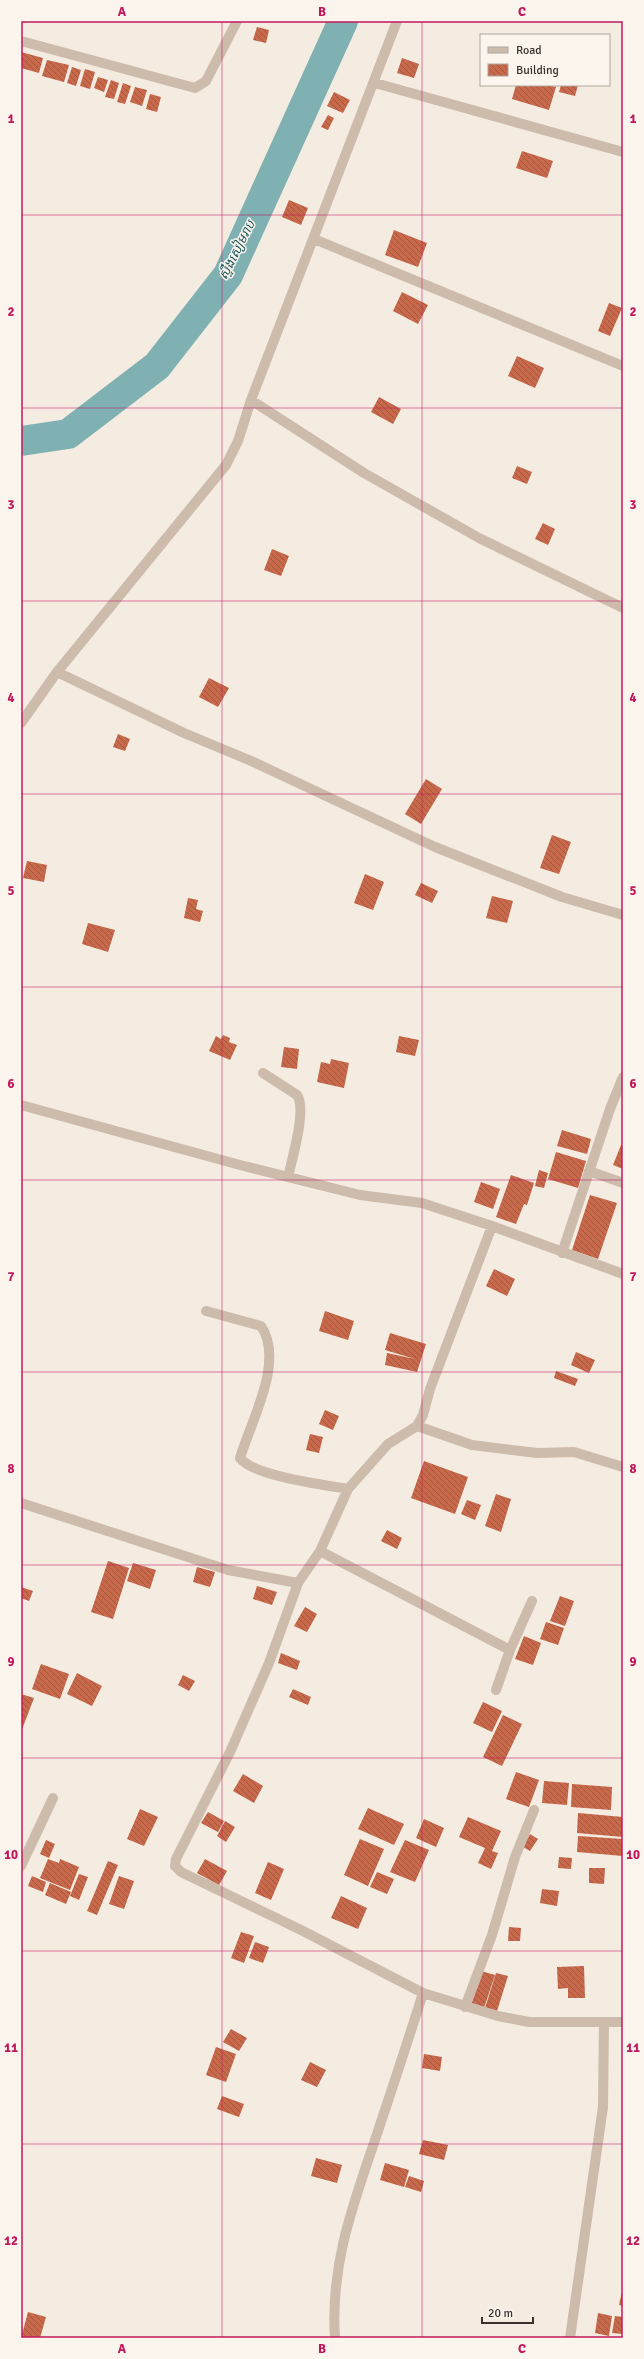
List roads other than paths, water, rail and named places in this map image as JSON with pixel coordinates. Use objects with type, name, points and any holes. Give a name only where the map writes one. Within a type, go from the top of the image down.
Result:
[{"type":"street","points":[[21,41],[195,88],[206,82],[237,21]]},
{"type":"street","points":[[21,723],[57,672],[226,465],[238,440],[251,400],[375,83],[397,21]]},
{"type":"street","points":[[375,83],[623,152]]},
{"type":"street","points":[[314,239],[623,366]]},
{"type":"street","points":[[251,400],[364,473],[480,538],[623,608]]},
{"type":"street","points":[[57,672],[184,733],[263,767],[435,847],[562,896],[623,915]]},
{"type":"street","points":[[263,1073],[297,1094],[300,1099],[300,1116],[288,1177]]},
{"type":"street","points":[[562,1252],[610,1108],[623,1077]]},
{"type":"street","points":[[21,1105],[360,1195],[422,1203],[492,1226],[623,1274]]},
{"type":"street","points":[[589,1171],[623,1183]]},
{"type":"street","points":[[492,1226],[430,1389],[423,1415],[417,1426],[388,1444],[348,1489],[320,1551],[298,1583],[269,1663],[230,1752],[182,1844],[175,1866],[181,1872],[302,1930],[423,1992],[465,2006],[528,2022],[623,2022]]},
{"type":"street","points":[[206,1311],[261,1326],[268,1335],[271,1363],[240,1458],[245,1464],[289,1478],[348,1489]]},
{"type":"street","points":[[417,1426],[472,1446],[536,1453],[574,1452],[623,1467]]},
{"type":"street","points":[[21,1503],[228,1570],[298,1583]]},
{"type":"street","points":[[320,1551],[510,1650]]},
{"type":"street","points":[[496,1690],[510,1650],[532,1601]]},
{"type":"street","points":[[21,1866],[53,1798]]},
{"type":"street","points":[[465,2006],[492,1934],[515,1857],[534,1810]]},
{"type":"street","points":[[335,2338],[335,2293],[348,2217],[397,2075],[423,1992]]},
{"type":"street","points":[[570,2338],[603,2106],[604,2023]]},
{"type":"waterway","name":"ស្ទឹងសៀមរាប","points":[[21,441],[68,434],[157,366],[228,275],[343,21]]}]
